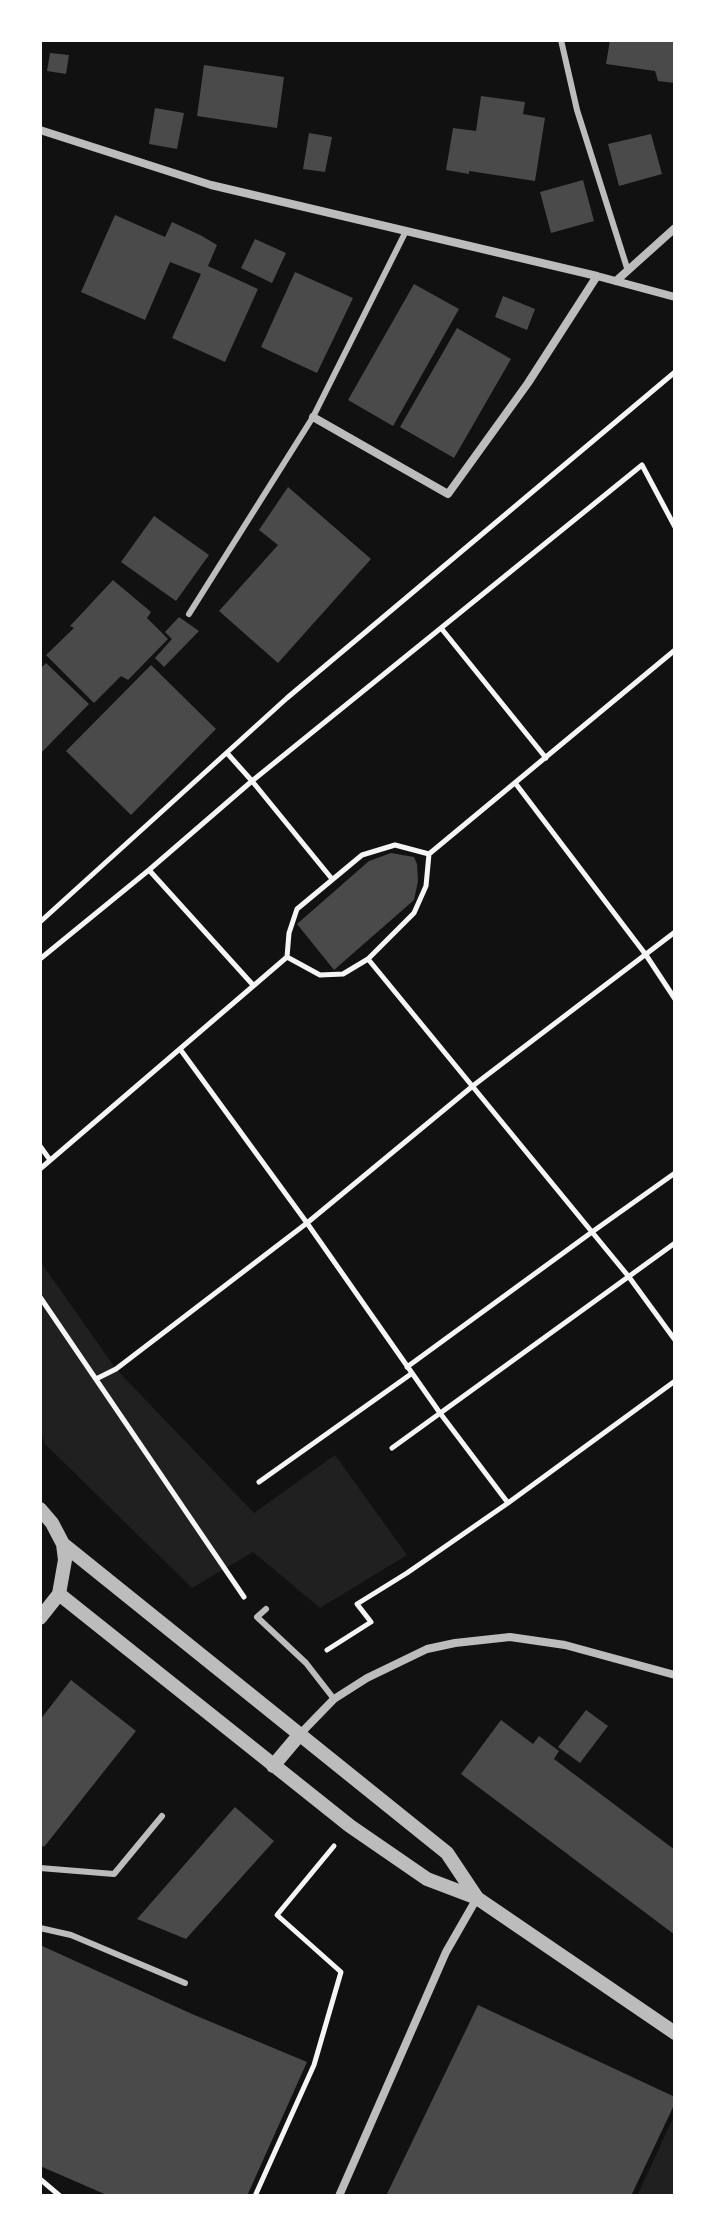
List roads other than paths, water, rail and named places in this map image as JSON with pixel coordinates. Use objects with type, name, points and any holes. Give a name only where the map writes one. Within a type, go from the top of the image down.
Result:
[{"type":"street","points":[[40,130],[211,185],[675,297]]},
{"type":"street","points":[[616,281],[675,228]]},
{"type":"street","points":[[313,417],[448,494],[528,383],[597,276]]},
{"type":"street","points":[[40,1509],[63,1544],[65,1560],[59,1594],[40,1618]]},
{"type":"street","points":[[63,1544],[447,1853],[477,1898]]},
{"type":"street","points":[[59,1594],[350,1826],[427,1879],[477,1898],[675,2033]]},
{"type":"street","points":[[273,1766],[334,1699],[367,1678],[427,1649],[510,1637],[565,1645],[675,1675]]},
{"type":"street","points":[[339,2196],[446,1952],[477,1898]]},
{"type":"lane","points":[[561,40],[577,110],[628,271]]},
{"type":"lane","points":[[189,614],[313,417],[406,231]]},
{"type":"lane","points":[[266,1609],[257,1617],[306,1663],[334,1699]]},
{"type":"lane","points":[[40,1868],[114,1874],[162,1816]]},
{"type":"lane","points":[[40,1928],[71,1935],[185,1983]]}]
